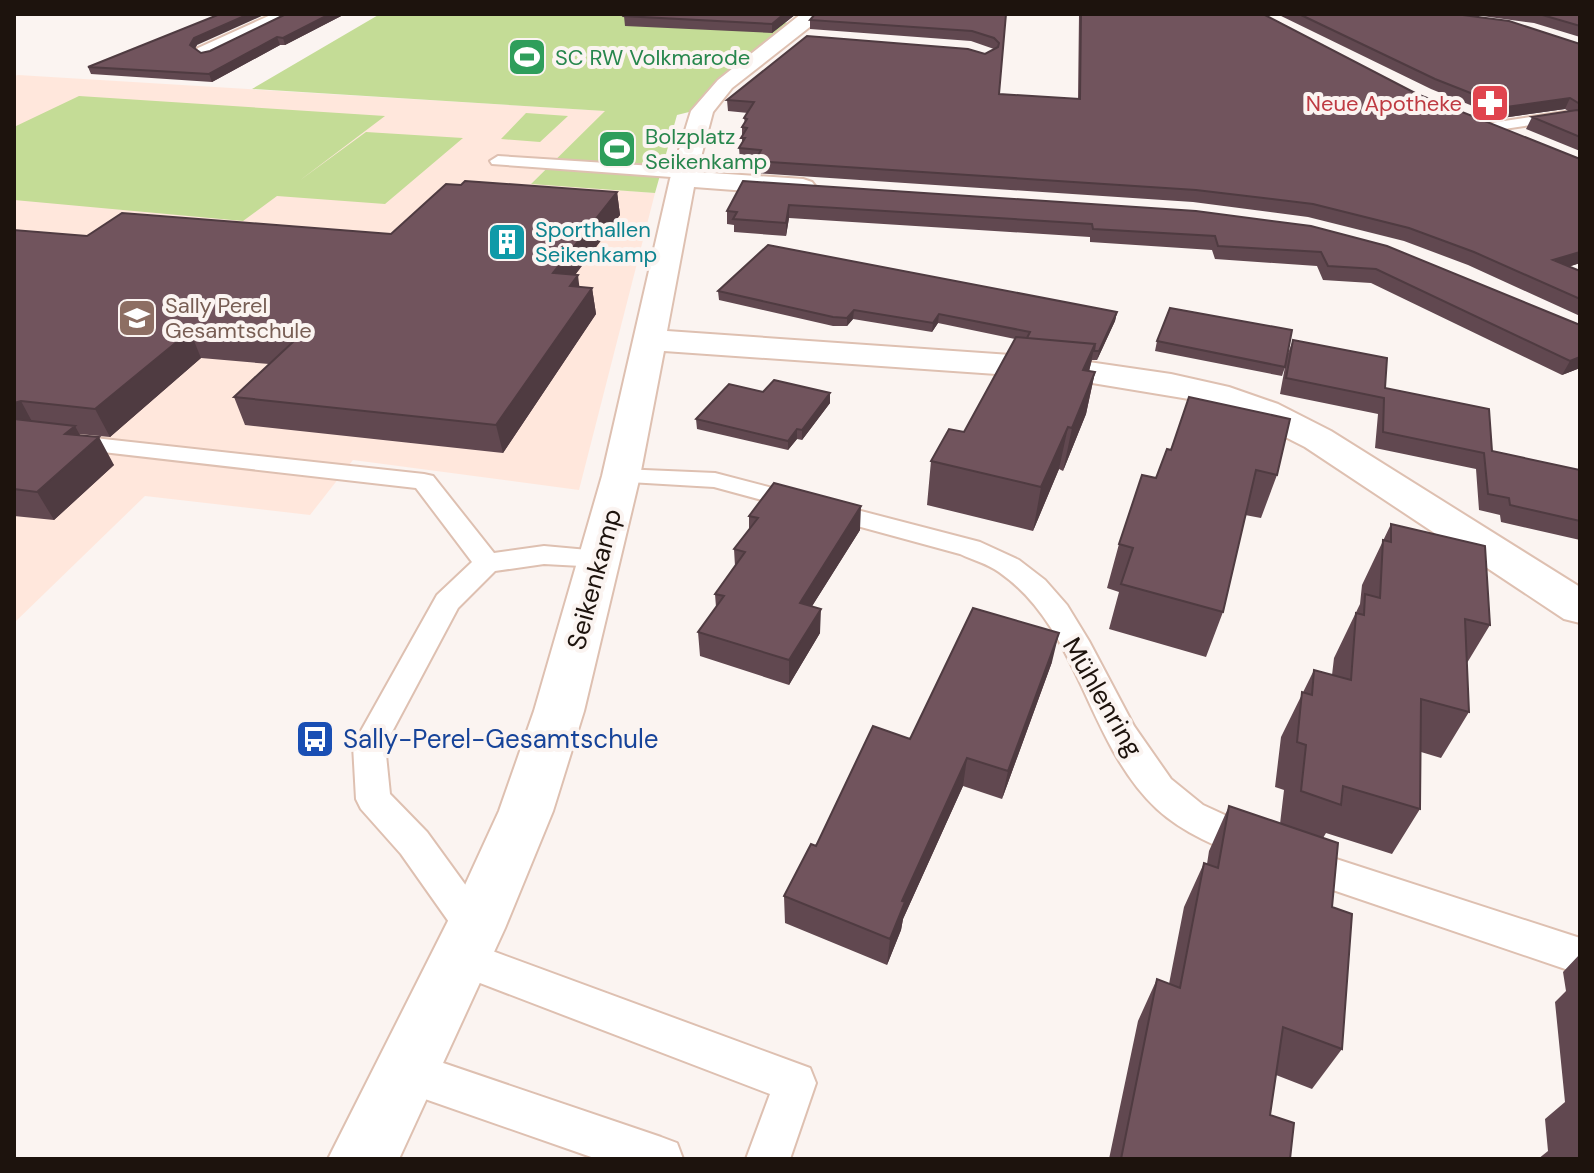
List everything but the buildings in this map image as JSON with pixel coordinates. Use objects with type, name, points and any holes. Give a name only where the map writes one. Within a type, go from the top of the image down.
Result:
[{"type":"street","points":[[205,52],[288,14]]},
{"type":"street","name":"Seikenkamp","points":[[363,1159],[526,811],[559,711],[621,476],[684,176],[702,111],[725,84],[805,29]]},
{"type":"street","points":[[684,176],[827,189]]},
{"type":"street","points":[[648,340],[1068,369],[1121,375],[1217,394],[1265,412],[1318,439],[1580,608]]},
{"type":"lane","points":[[1491,127],[1565,116]]},
{"type":"lane","points":[[498,161],[684,176]]},
{"type":"lane","points":[[36,439],[424,481],[487,563]]},
{"type":"lane","name":"Mühlenring","points":[[621,476],[715,480],[970,548],[1009,566],[1042,595],[1081,654],[1116,726],[1159,789],[1201,824],[1313,868],[1580,956]]},
{"type":"lane","points":[[600,558],[544,555],[487,563],[447,602],[369,745],[373,799],[414,843],[467,942],[795,1083],[768,1159]]},
{"type":"lane","points":[[405,1071],[661,1159]]},
{"type":"shaded area","points":[[14,76],[606,111],[532,183],[655,193],[579,490],[353,460],[310,515],[145,496],[14,623]]},
{"type":"green space","name":"SC RW Volkmarode","points":[[380,14],[577,14],[795,23],[716,81],[689,112],[677,115],[655,193],[531,184],[605,111],[252,89]]},
{"type":"green space","points":[[79,96],[385,116],[299,181],[366,132],[463,138],[385,204],[277,196],[243,221],[14,200],[14,127]]},
{"type":"green space","points":[[526,113],[568,116],[540,142],[501,139]]},
{"type":"place","name":"SC RW Volkmarode","points":[[527,57]]},
{"type":"place","name":"Neue Apotheke","points":[[1490,103]]},
{"type":"place","name":"Bolzplatz Seikenkamp","points":[[617,149]]},
{"type":"place","name":"Sporthallen Seikenkamp","points":[[507,242]]},
{"type":"place","name":"Sally Perel Gesamtschule","points":[[137,318]]},
{"type":"place","name":"Sally-Perel-Gesamtschule","points":[[315,739]]}]
